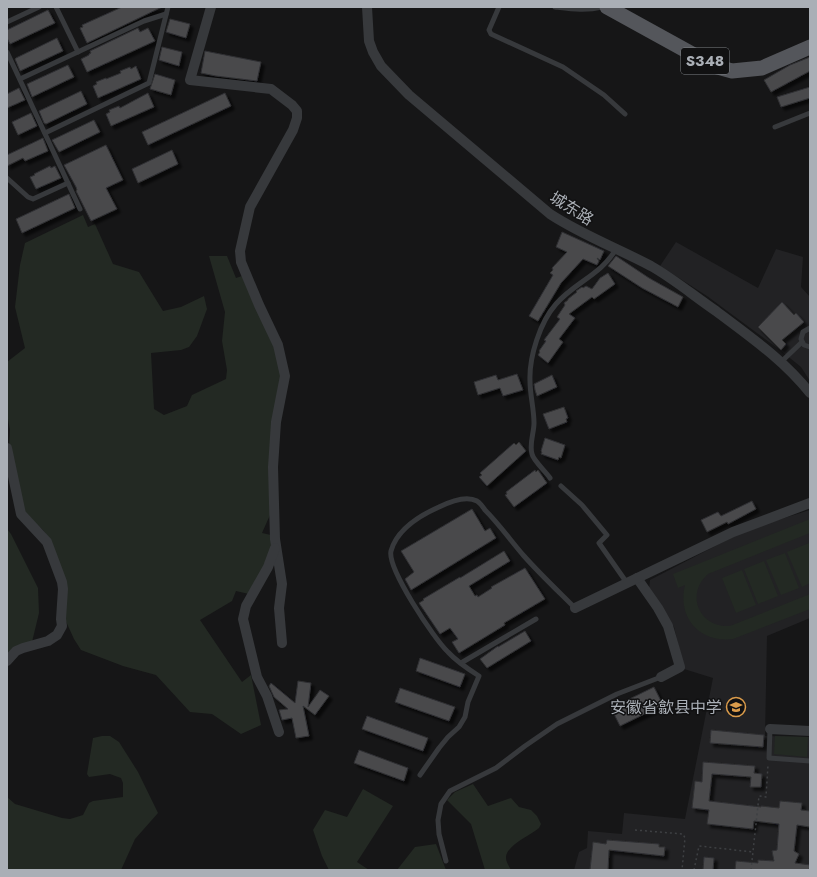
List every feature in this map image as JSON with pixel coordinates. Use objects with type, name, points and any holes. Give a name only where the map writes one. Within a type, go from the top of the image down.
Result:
[{"type":"main road","name":"S348","points":[[607,7],[714,66],[732,71],[762,68],[810,47]]},
{"type":"street","points":[[211,7],[190,80],[271,89],[292,105],[297,111],[298,118],[293,130],[250,207],[240,251],[240,257],[244,269],[278,345],[285,376],[277,414],[273,467],[276,546],[282,584],[279,608],[282,643]]},
{"type":"street","name":"城东路","points":[[368,7],[369,41],[373,52],[381,66],[409,95],[550,214],[567,226],[649,265],[676,282],[760,344],[781,362],[810,393]]},
{"type":"street","points":[[7,448],[22,514],[47,542],[62,582],[63,589],[62,626],[57,636],[48,641],[16,651],[7,661]]},
{"type":"street","points":[[575,608],[733,532],[810,503]]},
{"type":"street","points":[[276,546],[268,567],[246,606],[243,619],[257,677],[267,696],[279,732]]},
{"type":"street","points":[[637,578],[668,626],[680,667],[661,677]]},
{"type":"street","points":[[770,729],[810,731]]},
{"type":"lane","points":[[7,22],[39,7]]},
{"type":"lane","points":[[56,7],[78,52]]},
{"type":"lane","points":[[45,133],[149,83],[168,7]]},
{"type":"lane","points":[[499,7],[489,30],[491,34],[563,67],[604,95],[625,114]]},
{"type":"lane","points":[[555,7],[592,10],[602,7]]},
{"type":"lane","points":[[20,79],[144,21],[166,14]]},
{"type":"lane","points":[[7,52],[80,209]]},
{"type":"lane","points":[[775,127],[810,113]]},
{"type":"lane","points":[[7,178],[28,197],[33,199],[68,183]]},
{"type":"lane","points":[[550,478],[532,455],[531,449],[534,424],[530,385],[530,366],[541,328],[550,312],[562,296],[578,283],[600,269],[616,249]]},
{"type":"lane","points":[[781,362],[802,342],[803,332],[810,328]]},
{"type":"lane","points":[[802,342],[810,347]]},
{"type":"lane","points":[[561,486],[582,506],[607,535],[600,543],[627,583]]},
{"type":"lane","points":[[420,775],[439,748],[459,727],[465,717],[468,702],[479,676],[447,652],[426,626],[393,564],[391,551],[399,535],[420,517],[435,509],[460,500],[473,500],[490,515],[526,558],[575,608]]},
{"type":"lane","points":[[461,663],[536,619]]},
{"type":"lane","points":[[446,861],[439,834],[438,820],[441,804],[450,791],[496,768],[557,724],[617,694],[661,677]]},
{"type":"lane","points":[[770,729],[769,758],[810,761]]},
{"type":"path","points":[[751,870],[759,796],[766,797],[769,756]]},
{"type":"path","points":[[635,830],[683,834],[685,838],[682,870]]},
{"type":"path","points":[[694,870],[700,846],[753,852]]},
{"type":"shaded area","points":[[83,215],[88,227],[95,224],[113,264],[139,272],[163,311],[181,307],[204,296],[207,309],[197,336],[189,347],[181,350],[151,353],[154,409],[164,415],[187,406],[192,395],[226,379],[227,370],[222,341],[225,312],[209,256],[227,256],[236,278],[242,276],[274,343],[282,382],[270,515],[262,533],[271,535],[273,549],[249,594],[236,591],[232,601],[200,620],[242,682],[251,675],[261,725],[241,734],[212,714],[190,712],[156,675],[123,666],[81,650],[64,617],[52,542],[43,530],[25,512],[9,447],[10,430],[7,414],[7,362],[25,348],[15,307],[20,265],[25,243]]},
{"type":"shaded area","points":[[676,242],[758,288],[776,249],[803,257],[801,287],[810,297],[810,381],[801,367],[780,350],[707,296],[660,266]]},
{"type":"shaded area","name":"安徽省歙县中学","points":[[810,510],[810,618],[767,636],[765,736],[810,737],[810,870],[574,870],[579,852],[587,848],[588,831],[622,834],[624,813],[685,819],[713,678],[684,669],[674,627],[649,590],[650,580],[746,530]]},
{"type":"shaded area","points":[[810,519],[810,533],[708,574],[701,582],[697,591],[697,600],[703,616],[710,622],[730,626],[810,594],[810,609],[733,639],[710,637],[694,626],[688,618],[684,608],[683,597],[685,585],[678,588],[673,574]]},
{"type":"shaded area","points":[[7,529],[11,534],[38,588],[39,613],[32,642],[7,656]]},
{"type":"shaded area","points":[[809,543],[810,583],[802,587],[787,552]]},
{"type":"shaded area","points":[[785,553],[799,588],[781,595],[766,560]]},
{"type":"shaded area","points":[[764,561],[778,596],[758,604],[744,569]]},
{"type":"shaded area","points":[[742,570],[756,605],[736,613],[722,578]]},
{"type":"shaded area","points":[[110,736],[119,742],[138,772],[158,813],[135,839],[121,870],[7,870],[7,797],[15,804],[70,819],[83,815],[89,803],[93,801],[123,797],[123,783],[121,778],[110,774],[89,777],[87,774],[93,738]]},
{"type":"shaded area","points":[[775,736],[808,737],[807,757],[774,754]]},
{"type":"shaded area","points":[[473,784],[488,806],[511,798],[519,807],[531,810],[537,816],[541,824],[539,828],[519,841],[510,849],[506,858],[511,870],[485,870],[471,824],[447,800],[455,792]]},
{"type":"shaded area","points":[[363,789],[393,806],[357,862],[369,870],[329,870],[322,856],[313,830],[325,810],[347,817]]},
{"type":"shaded area","points":[[436,844],[446,870],[397,870],[415,847]]},
{"type":"building","points":[[122,7],[162,7],[87,43],[80,28],[83,27],[82,25]]},
{"type":"building","points":[[48,10],[55,23],[10,44],[7,38],[7,30]]},
{"type":"building","points":[[170,19],[190,24],[186,38],[166,32]]},
{"type":"building","points":[[138,28],[140,32],[148,28],[155,41],[87,72],[81,59],[89,55],[91,53],[90,51]]},
{"type":"building","points":[[57,38],[63,51],[20,71],[15,59],[16,58]]},
{"type":"building","points":[[162,47],[182,52],[179,66],[159,60]]},
{"type":"building","points":[[205,51],[261,62],[257,81],[201,73]]},
{"type":"building","points":[[810,57],[810,71],[771,92],[764,80],[790,65]]},
{"type":"building","points":[[68,65],[74,77],[32,97],[27,84]]},
{"type":"building","points":[[136,66],[141,79],[98,98],[93,86],[97,84],[96,82],[121,73],[120,71],[130,67],[131,69]]},
{"type":"building","points":[[155,74],[175,80],[171,95],[150,89]]},
{"type":"building","points":[[810,87],[810,98],[781,107],[777,97]]},
{"type":"building","points":[[19,88],[25,100],[7,108],[7,94]]},
{"type":"building","points":[[81,91],[87,104],[46,124],[44,123],[39,111]]},
{"type":"building","points":[[148,93],[154,107],[111,126],[106,114],[110,112],[109,110],[119,106],[120,108]]},
{"type":"building","points":[[225,93],[231,106],[148,145],[142,132]]},
{"type":"building","points":[[31,113],[37,126],[18,135],[12,122]]},
{"type":"building","points":[[94,120],[100,132],[59,152],[52,140]]},
{"type":"building","points":[[43,138],[48,151],[25,161],[23,158],[7,166],[7,155]]},
{"type":"building","points":[[106,145],[123,180],[106,188],[117,209],[91,221],[76,191],[76,187],[64,165]]},
{"type":"building","points":[[172,150],[178,164],[138,183],[132,169]]},
{"type":"building","points":[[50,166],[51,168],[55,166],[61,178],[36,189],[30,177]]},
{"type":"building","points":[[69,194],[75,208],[22,233],[16,219]]},
{"type":"building","points":[[562,232],[604,251],[600,260],[597,258],[599,261],[597,265],[583,259],[561,283],[538,321],[529,316],[553,275],[550,273],[553,270],[552,268],[567,252],[556,247]]},
{"type":"building","points":[[616,256],[649,278],[683,297],[678,307],[642,288],[608,266]]},
{"type":"building","points":[[608,273],[615,284],[594,299],[592,297],[569,314],[575,318],[559,339],[563,342],[548,363],[538,355],[540,352],[539,351],[546,341],[544,340],[560,319],[557,317],[565,305],[564,303],[582,287],[583,288],[586,286],[592,289],[600,278]]},
{"type":"building","points":[[782,302],[794,315],[796,313],[804,322],[782,340],[786,344],[781,350],[758,327]]},
{"type":"building","points":[[517,374],[523,390],[503,396],[500,388],[478,395],[474,382],[496,375],[498,380]]},
{"type":"building","points":[[552,375],[557,387],[537,396],[534,384]]},
{"type":"building","points":[[564,407],[568,418],[566,419],[567,422],[549,429],[543,414]]},
{"type":"building","points":[[545,438],[565,445],[561,458],[559,457],[558,460],[541,454]]},
{"type":"building","points":[[519,442],[526,451],[487,486],[479,477],[482,475],[480,473],[514,443],[516,445]]},
{"type":"building","points":[[535,470],[536,472],[538,470],[547,483],[514,507],[505,495],[507,494],[506,492]]},
{"type":"building","points":[[752,501],[756,509],[728,524],[727,522],[707,532],[701,520],[718,512],[721,516]]},
{"type":"building","points":[[472,509],[485,531],[490,528],[496,538],[411,590],[405,579],[414,572],[401,551]]},
{"type":"building","points":[[504,551],[510,561],[469,586],[475,596],[477,595],[478,597],[492,588],[491,587],[525,568],[545,599],[504,623],[505,625],[459,653],[452,642],[458,639],[450,628],[440,634],[419,603],[424,600],[423,599]]},
{"type":"building","points":[[525,631],[531,641],[487,668],[480,659],[498,646]]},
{"type":"building","points":[[420,658],[465,674],[460,687],[416,671]]},
{"type":"building","points":[[298,681],[311,683],[308,707],[320,690],[329,696],[315,715],[303,706],[309,736],[296,738],[292,718],[282,720],[279,710],[288,709],[274,697],[269,686],[271,683],[295,703]]},
{"type":"building","points":[[654,687],[663,705],[620,726],[611,708]]},
{"type":"building","points":[[400,688],[455,707],[449,721],[395,702]]},
{"type":"building","points":[[367,716],[428,738],[423,751],[362,729]]},
{"type":"building","points":[[711,730],[764,735],[763,747],[710,743]]},
{"type":"building","points":[[359,750],[408,768],[404,781],[354,763]]},
{"type":"building","points":[[703,762],[755,766],[754,773],[762,774],[761,787],[750,787],[751,777],[712,774],[709,801],[779,808],[780,801],[802,803],[801,810],[810,811],[810,827],[797,825],[794,851],[799,854],[795,863],[810,865],[810,870],[735,870],[736,861],[758,863],[758,860],[774,861],[772,851],[777,850],[779,824],[754,821],[753,829],[707,824],[709,810],[692,808],[695,781],[702,782]]},
{"type":"building","points":[[607,840],[659,844],[659,847],[665,847],[664,856],[609,850],[608,870],[590,870],[593,842],[606,844]]},
{"type":"building","points":[[704,857],[714,858],[713,870],[703,870]]},
{"type":"place","name":"安徽省歙县中学","points":[[736,707]]}]
